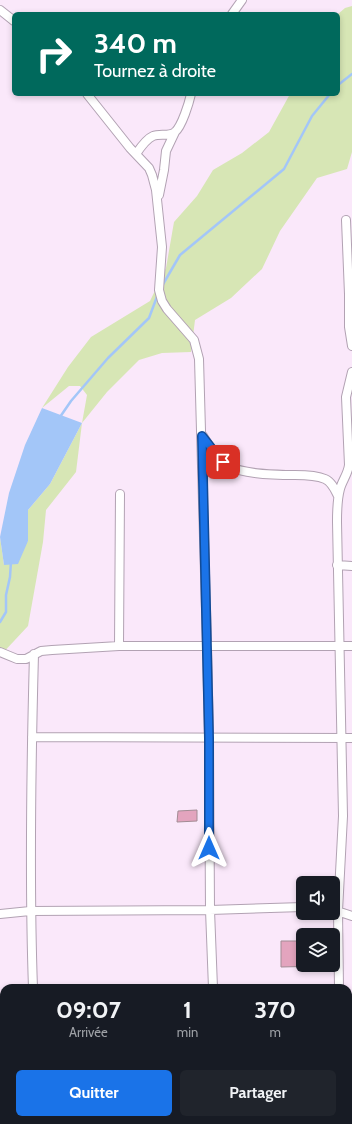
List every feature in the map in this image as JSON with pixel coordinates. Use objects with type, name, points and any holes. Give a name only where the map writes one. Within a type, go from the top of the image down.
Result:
[{"type":"street","points":[[233,12],[242,0]]},
{"type":"street","points":[[0,10],[12,19]]},
{"type":"street","points":[[90,96],[149,168],[155,182],[162,247],[159,290],[162,301],[167,309],[194,340],[198,349],[200,365],[207,645],[212,984]]},
{"type":"street","points":[[157,201],[164,170],[166,151],[180,123],[190,96]]},
{"type":"street","points":[[136,154],[143,145],[154,136],[167,135],[175,132]]},
{"type":"street","points":[[346,220],[350,294],[349,327],[352,346]]},
{"type":"street","points":[[339,876],[343,835],[337,565],[338,496],[340,488],[349,476],[346,397],[352,372]]},
{"type":"street","points":[[202,436],[216,454],[228,466],[244,471],[311,476],[326,479],[331,483],[338,496]]},
{"type":"street","points":[[119,646],[120,494]]},
{"type":"street","points":[[337,565],[352,566]]},
{"type":"street","points":[[0,652],[16,659],[26,659],[41,651],[119,646],[352,646]]},
{"type":"street","points":[[32,984],[30,911],[34,654]]},
{"type":"street","points":[[32,737],[352,738]]},
{"type":"street","points":[[0,914],[30,911],[210,910],[296,907]]},
{"type":"street","points":[[340,912],[352,916]]},
{"type":"street","points":[[336,920],[339,984]]},
{"type":"green space","points":[[352,6],[352,152],[347,169],[317,178],[280,231],[262,269],[231,298],[195,320],[191,352],[162,353],[139,360],[107,392],[82,423],[87,395],[80,386],[69,386],[42,408],[68,367],[91,337],[150,301],[166,268],[174,222],[197,196],[213,170],[242,153],[269,132],[289,96],[340,96],[340,12],[345,8]]},
{"type":"green space","points":[[82,423],[76,472],[46,510],[43,542],[28,626],[0,656],[0,537],[4,565],[28,541],[28,510],[50,484]]},
{"type":"water","points":[[42,408],[82,423],[50,484],[28,510],[28,541],[18,564],[4,565],[0,537],[9,493],[25,445]]},
{"type":"building","points":[[197,810],[197,821],[177,822],[178,811]]},
{"type":"building","points":[[281,941],[296,941],[296,967],[281,967]]},
{"type":"waterway","points":[[340,83],[352,74]]},
{"type":"waterway","points":[[162,286],[180,255],[284,169],[312,116],[328,96]]},
{"type":"waterway","points":[[60,417],[71,401],[108,358],[149,318],[158,294]]},
{"type":"waterway","points":[[0,622],[6,612],[6,595],[10,577],[11,561]]},
{"type":"route","points":[[209,848],[209,738],[202,436],[223,462]]}]
